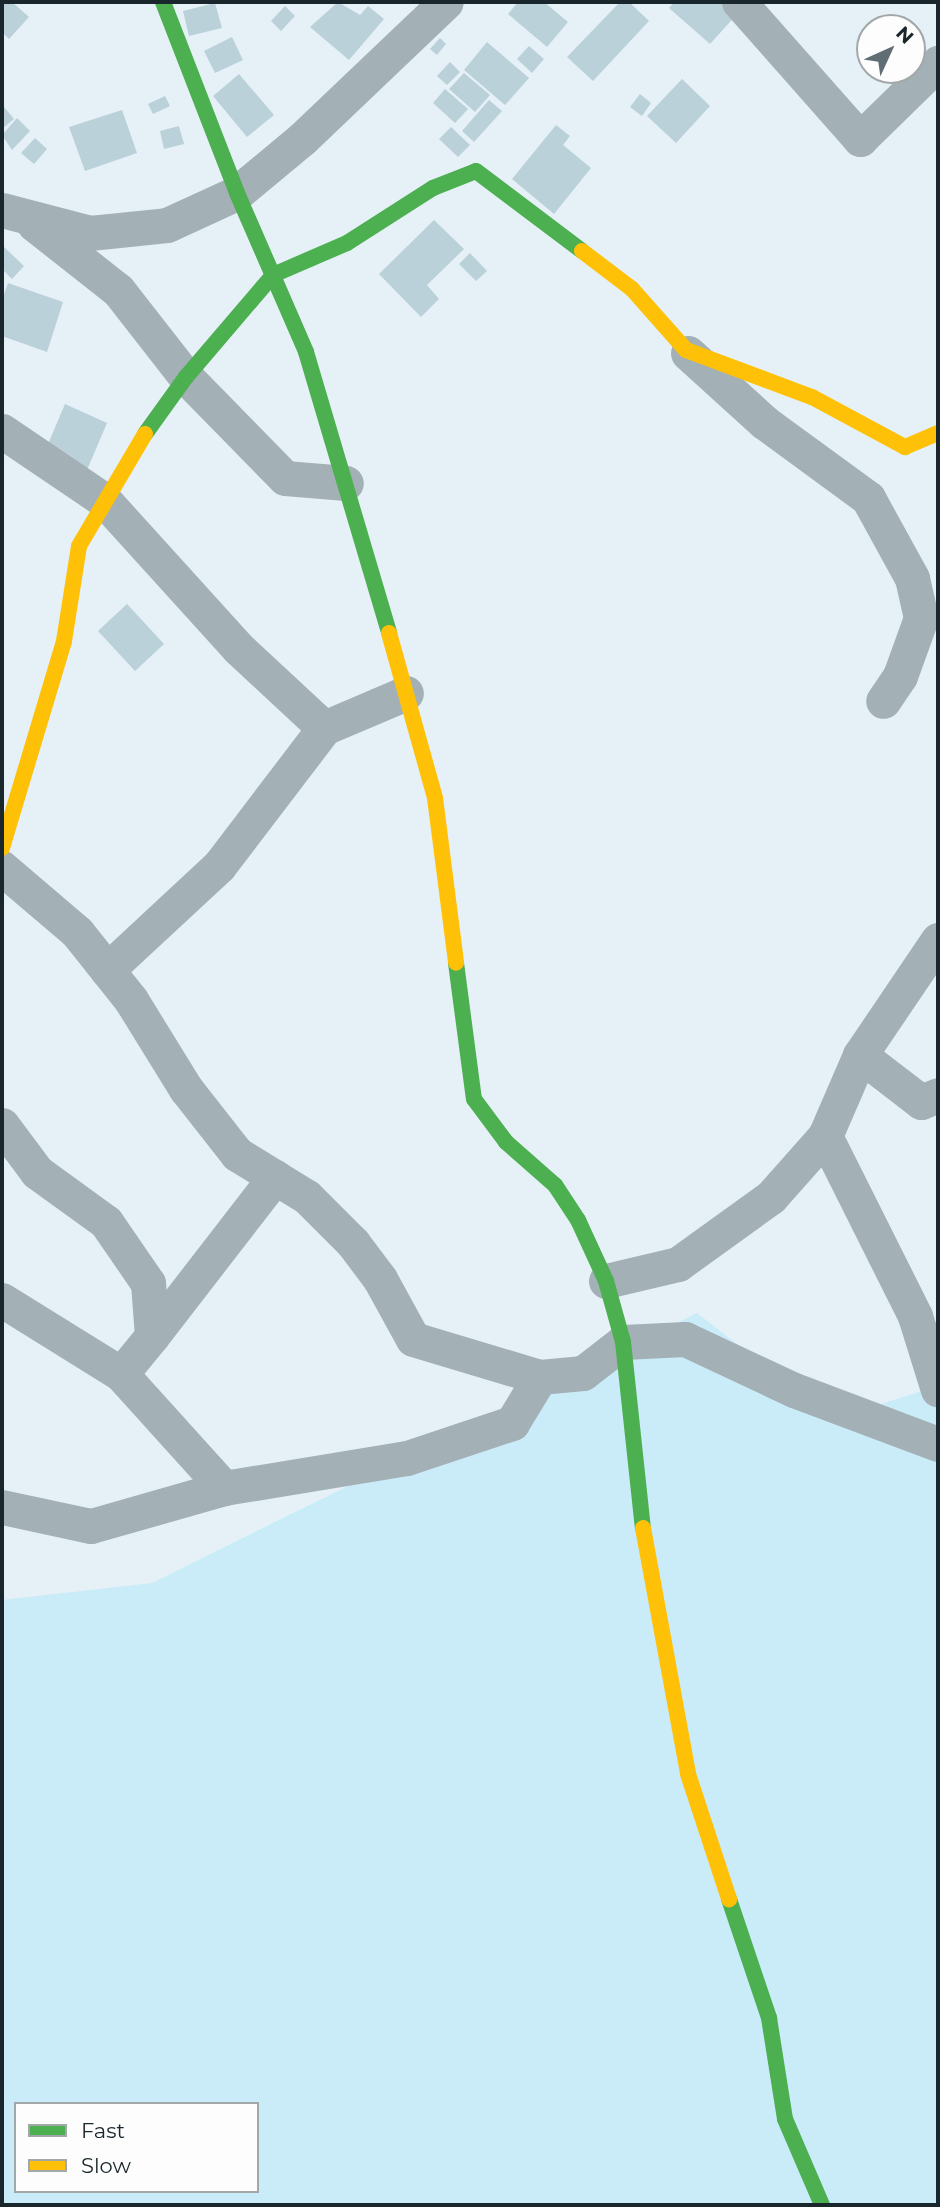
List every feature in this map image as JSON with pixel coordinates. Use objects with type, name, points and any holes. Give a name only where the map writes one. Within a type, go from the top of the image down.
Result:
[{"type":"street","points":[[163,2],[237,193],[306,352],[406,692],[435,799],[474,1099],[506,1142],[555,1185],[578,1220],[606,1281],[623,1342],[647,1570],[688,1774],[769,2018],[785,2119],[822,2205]]},
{"type":"street","points":[[12,213],[90,233],[167,225],[237,193],[303,138],[446,2]]},
{"type":"street","points":[[739,2],[860,139],[938,63]]},
{"type":"street","points":[[2,848],[64,641],[79,546],[104,500],[186,377],[273,275],[348,243],[433,188],[476,171],[632,289],[685,350],[764,422],[868,498],[912,578],[921,618],[900,676],[883,701]]},
{"type":"street","points":[[12,213],[118,289],[186,377],[285,478],[346,483]]},
{"type":"street","points":[[685,350],[812,397],[905,447],[938,433]]},
{"type":"street","points":[[2,431],[104,500],[238,648],[324,728]]},
{"type":"street","points":[[107,970],[219,866],[324,728],[406,692]]},
{"type":"street","points":[[2,868],[77,932],[107,970],[186,1089],[237,1154],[307,1197],[353,1243],[380,1279],[413,1339],[540,1377],[583,1373],[623,1342],[685,1339],[794,1390],[937,1433]]},
{"type":"street","points":[[606,1281],[678,1264],[771,1197],[825,1136],[860,1055],[938,940]]},
{"type":"street","points":[[860,1055],[921,1102],[938,1095]]},
{"type":"street","points":[[2,1125],[37,1172],[106,1222],[148,1283],[152,1336]]},
{"type":"street","points":[[825,1136],[915,1316],[938,1390]]},
{"type":"street","points":[[121,1374],[275,1177]]},
{"type":"street","points":[[2,1300],[121,1374],[224,1488]]},
{"type":"street","points":[[2,1507],[91,1526],[224,1488],[407,1458],[512,1423],[540,1377]]},
{"type":"shaded area","points":[[697,1313],[833,1419],[938,1386],[938,2205],[2,2205],[2,1600],[152,1583]]},
{"type":"building","points":[[2,2],[12,2],[29,17],[9,39],[2,32]]},
{"type":"building","points":[[338,2],[360,15],[368,6],[384,19],[349,60],[310,27]]},
{"type":"building","points":[[518,2],[544,2],[568,22],[547,47],[508,14]]},
{"type":"building","points":[[620,2],[629,2],[649,21],[593,81],[567,57]]},
{"type":"building","points":[[674,2],[725,2],[738,13],[710,44],[669,8]]},
{"type":"building","points":[[215,3],[222,28],[189,36],[183,11]]},
{"type":"building","points":[[285,6],[295,16],[281,31],[271,21]]},
{"type":"building","points":[[232,37],[243,60],[215,73],[204,51]]},
{"type":"building","points":[[440,38],[446,44],[437,55],[430,49]]},
{"type":"building","points":[[487,42],[529,78],[505,105],[464,70]]},
{"type":"building","points":[[529,46],[544,59],[532,73],[517,59]]},
{"type":"building","points":[[450,62],[460,72],[447,85],[437,76]]},
{"type":"building","points":[[464,73],[490,95],[475,112],[449,89]]},
{"type":"building","points":[[239,74],[274,115],[247,137],[213,96]]},
{"type":"building","points":[[682,79],[710,106],[676,143],[647,116]]},
{"type":"building","points":[[445,89],[468,109],[455,123],[433,103]]},
{"type":"building","points":[[640,94],[651,103],[642,116],[630,107]]},
{"type":"building","points":[[165,96],[170,106],[153,114],[148,104]]},
{"type":"building","points":[[489,100],[502,111],[474,142],[462,131]]},
{"type":"building","points":[[4,107],[14,119],[2,129],[2,109]]},
{"type":"building","points":[[122,110],[137,153],[85,171],[69,127]]},
{"type":"building","points":[[17,118],[30,131],[12,150],[2,135]]},
{"type":"building","points":[[556,125],[570,136],[563,145],[591,168],[554,214],[512,179]]},
{"type":"building","points":[[179,126],[184,144],[164,149],[160,131]]},
{"type":"building","points":[[451,127],[470,145],[458,157],[439,139]]},
{"type":"building","points":[[35,138],[47,149],[34,164],[21,153]]},
{"type":"building","points":[[434,220],[464,249],[427,285],[439,299],[421,317],[379,274]]},
{"type":"building","points":[[2,245],[24,266],[12,279],[2,269]]},
{"type":"building","points":[[470,253],[487,271],[476,281],[459,264]]},
{"type":"building","points":[[8,283],[63,302],[47,352],[2,336],[2,300]]},
{"type":"building","points":[[65,404],[107,423],[87,470],[45,451]]},
{"type":"building","points":[[127,604],[164,644],[135,671],[98,631]]},
{"type":"traffic: fast","points":[[163,2],[237,193],[306,352],[389,633]]},
{"type":"traffic: fast","points":[[145,434],[186,377],[273,275],[347,243],[433,188],[476,171],[582,251]]},
{"type":"traffic: fast","points":[[456,963],[474,1099],[506,1142],[555,1185],[578,1220],[606,1281],[623,1342],[643,1528]]},
{"type":"traffic: fast","points":[[729,1899],[769,2018],[785,2119],[822,2205]]},
{"type":"traffic: slow","points":[[582,251],[632,289],[686,350],[812,397],[905,447],[938,433]]},
{"type":"traffic: slow","points":[[2,848],[64,641],[79,546],[145,434]]},
{"type":"traffic: slow","points":[[389,633],[435,798],[456,963]]},
{"type":"traffic: slow","points":[[643,1528],[688,1774],[729,1899]]}]
